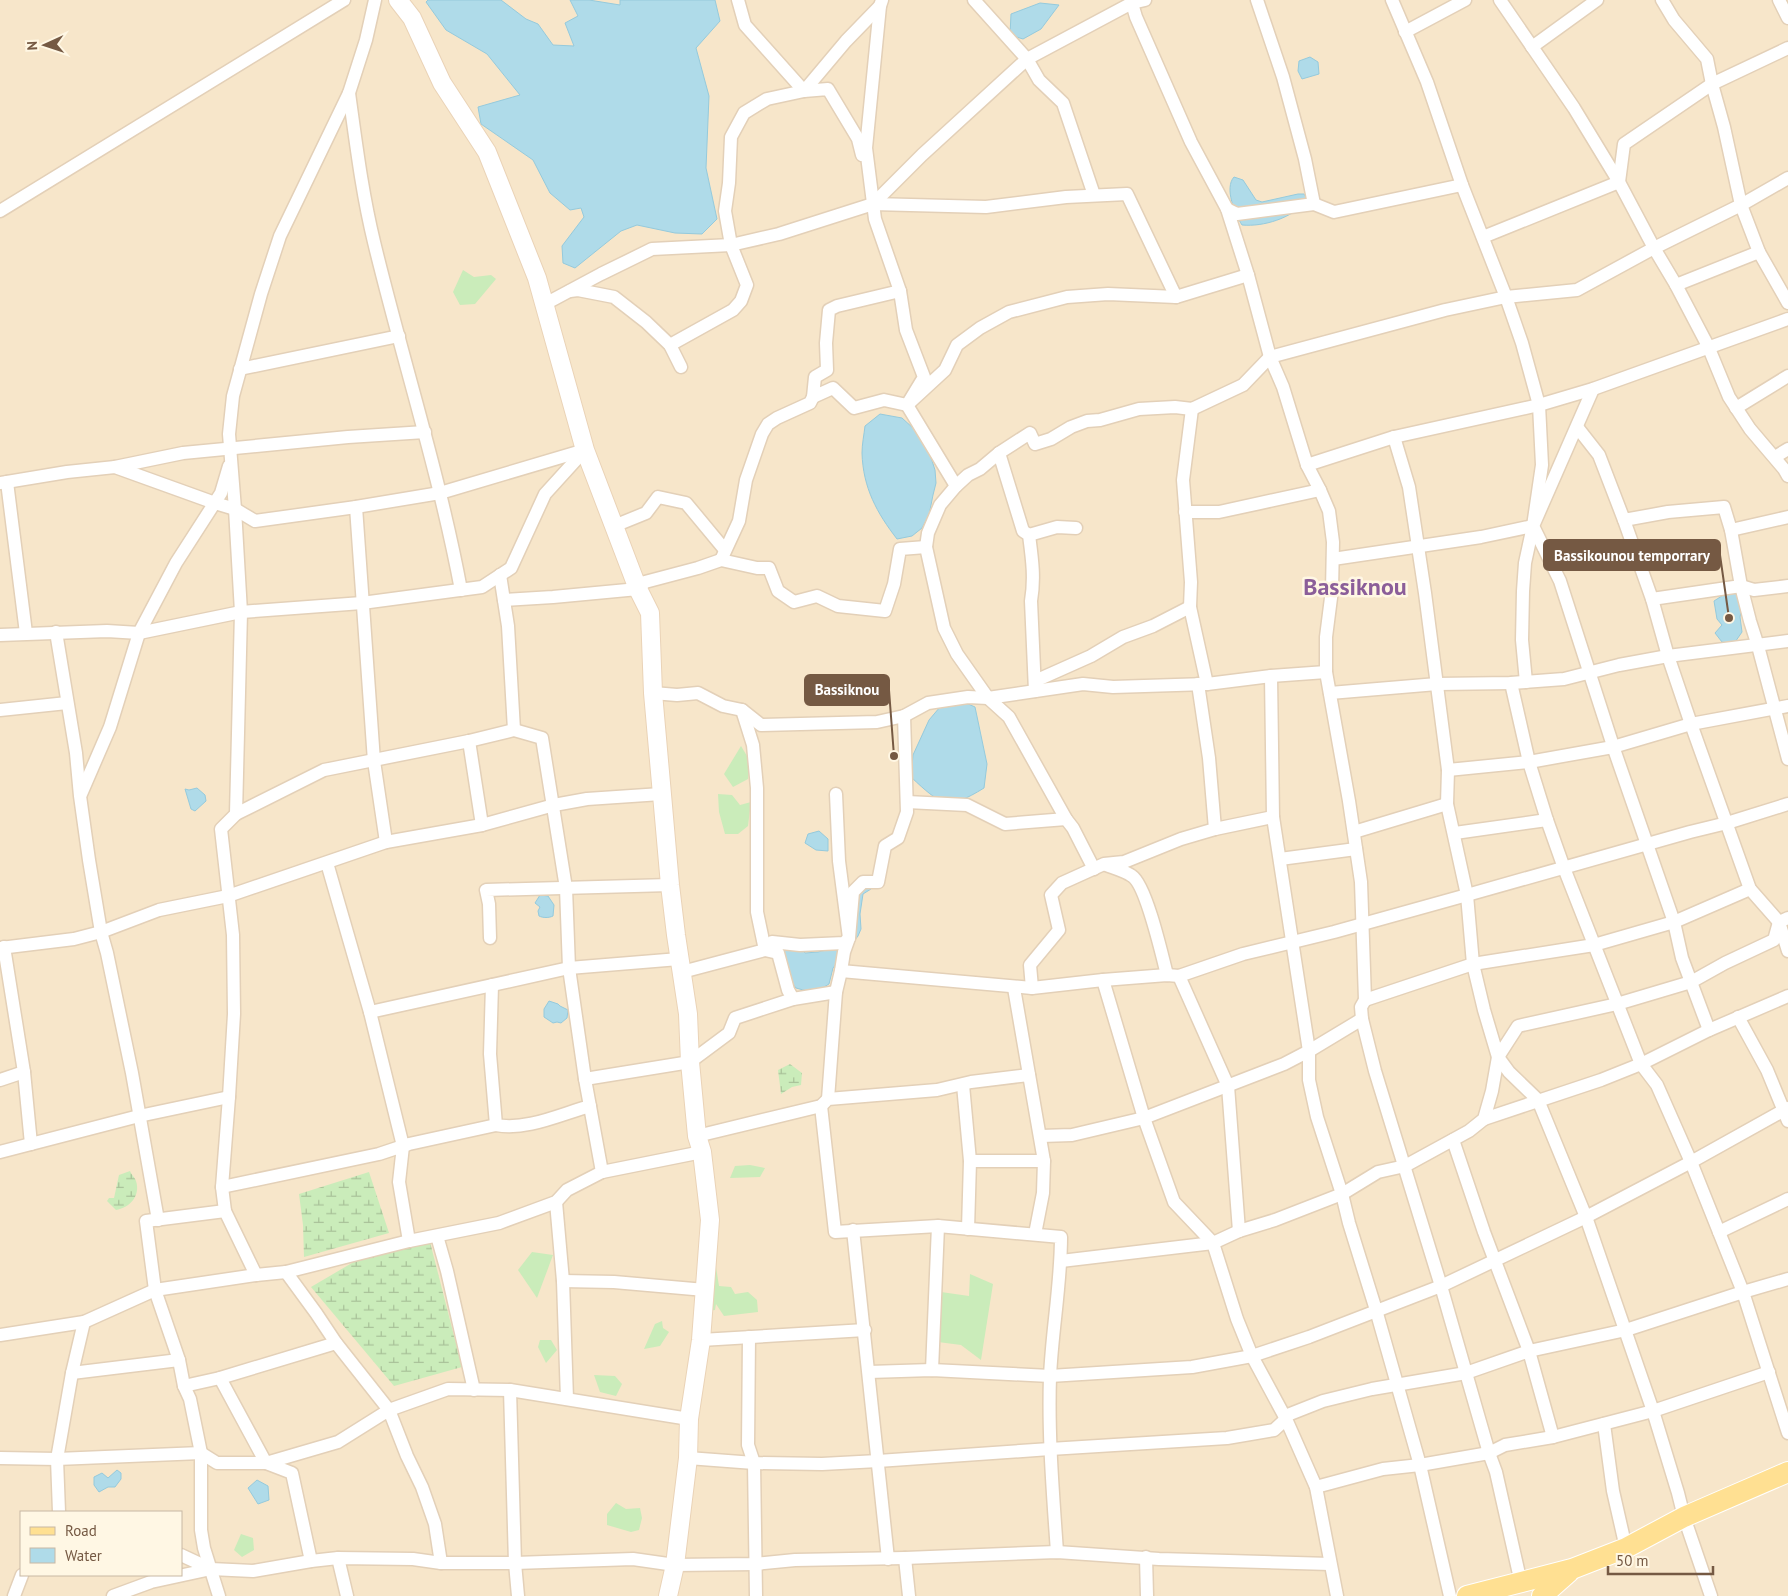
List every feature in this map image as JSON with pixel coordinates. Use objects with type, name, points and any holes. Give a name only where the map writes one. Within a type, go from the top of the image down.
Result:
[{"type":"main road","points":[[1467,1596],[1521,1584],[1572,1569],[1626,1548],[1684,1517],[1788,1472]]},
{"type":"main road","points":[[1542,1596],[1572,1569]]},
{"type":"street","points":[[0,211],[344,0]]},
{"type":"street","points":[[236,814],[241,612],[229,434],[233,396],[280,236],[349,93],[366,40],[375,0]]},
{"type":"street","points":[[398,0],[412,18],[442,83],[486,152],[538,278],[585,450],[638,589],[650,613],[661,794],[680,966],[688,1014],[690,1062],[699,1144],[710,1220],[701,1340],[689,1419],[688,1458],[675,1565],[668,1596]]},
{"type":"street","points":[[738,0],[745,25],[804,91]]},
{"type":"street","points":[[974,0],[1027,59],[1039,80],[1062,103],[1094,195]]},
{"type":"street","points":[[873,204],[922,155],[1027,59],[1131,2],[1145,0]]},
{"type":"street","points":[[1257,0],[1283,77],[1305,159],[1314,204]]},
{"type":"street","points":[[1392,0],[1428,82],[1462,185],[1506,297],[1522,343],[1539,406],[1542,465],[1523,591],[1522,640],[1526,682]]},
{"type":"street","points":[[1405,32],[1465,0]]},
{"type":"street","points":[[1500,0],[1574,108],[1619,182],[1708,346],[1729,397],[1750,429],[1775,457],[1788,476]]},
{"type":"street","points":[[1532,47],[1597,0]]},
{"type":"street","points":[[1662,0],[1674,20],[1707,59],[1742,205],[1759,252],[1788,303]]},
{"type":"street","points":[[1779,0],[1788,18]]},
{"type":"street","points":[[1131,2],[1136,18],[1191,142],[1209,172],[1227,209],[1248,274],[1270,357],[1283,388],[1307,465],[1329,511],[1334,542],[1332,590],[1326,637],[1326,672],[1361,882],[1365,1000],[1361,1007],[1362,1019],[1375,1072],[1496,1472],[1521,1584]]},
{"type":"street","points":[[804,91],[881,3]]},
{"type":"street","points":[[881,3],[866,148],[875,219],[900,291],[906,330],[924,377],[907,405]]},
{"type":"street","points":[[1619,182],[1624,144],[1712,84],[1788,48]]},
{"type":"street","points":[[670,345],[718,320],[742,301],[747,285],[731,245],[725,211],[732,137],[744,114],[767,99],[804,91],[828,89],[858,139],[873,204]]},
{"type":"street","points":[[349,93],[361,183],[374,241],[425,432],[461,590]]},
{"type":"street","points":[[1239,1231],[1228,1086],[1173,975],[1141,888],[1133,876],[1099,866],[1066,819],[1009,717],[988,698],[957,654],[944,628],[926,547],[928,533],[940,505],[956,486],[999,453],[1030,433],[1035,444],[1087,421],[1100,420],[1139,410],[1175,407],[1192,409],[1243,385],[1270,357],[1445,310],[1506,297],[1577,290],[1654,248],[1742,205],[1788,178]]},
{"type":"street","points":[[1483,237],[1619,182]]},
{"type":"street","points":[[1227,209],[1237,214],[1314,204],[1334,212],[1462,185]]},
{"type":"street","points":[[545,304],[652,249],[731,245],[779,234],[873,204],[986,207],[1094,195],[1127,194],[1176,297]]},
{"type":"street","points":[[1676,285],[1759,252]]},
{"type":"street","points":[[907,405],[945,370],[957,345],[980,328],[1009,312],[1067,297],[1108,294],[1176,297],[1248,274]]},
{"type":"street","points":[[566,292],[578,290],[614,297],[646,322],[670,345],[680,367]]},
{"type":"street","points":[[504,600],[638,589],[645,582],[698,568],[723,555],[739,521],[746,480],[762,434],[768,424],[810,403],[813,397],[815,376],[827,370],[826,342],[829,310],[837,306],[900,291]]},
{"type":"street","points":[[1307,465],[1394,437],[1539,406],[1593,389],[1788,318]]},
{"type":"street","points":[[240,369],[399,336]]},
{"type":"street","points":[[1736,408],[1788,376]]},
{"type":"street","points":[[813,397],[833,388],[854,408],[884,400],[907,405],[956,486]]},
{"type":"street","points":[[1533,526],[1593,389]]},
{"type":"street","points":[[1192,409],[1183,480],[1191,582],[1190,606],[1202,684],[1215,829]]},
{"type":"street","points":[[1577,427],[1599,455],[1624,520],[1652,599],[1668,656],[1691,724],[1728,823],[1750,889],[1783,920],[1788,951]]},
{"type":"street","points":[[26,633],[4,482],[115,467],[183,453],[231,454],[425,432]]},
{"type":"street","points":[[1394,437],[1409,487],[1448,770],[1447,804],[1455,833],[1467,895],[1473,964],[1484,1010],[1498,1057],[1509,1072],[1538,1100],[1586,1217],[1653,1411],[1684,1517],[1711,1596]]},
{"type":"street","points":[[1775,457],[1788,449]]},
{"type":"street","points":[[115,467],[235,509],[255,521],[356,508],[440,493],[585,450]]},
{"type":"street","points":[[0,635],[107,630],[139,633],[241,612],[362,603],[482,587],[511,568],[545,494],[585,450]]},
{"type":"street","points":[[999,453],[1023,531],[1029,536],[1033,566],[1033,587],[1030,601],[1035,686]]},
{"type":"street","points":[[80,796],[110,727],[139,633],[176,563],[221,493],[231,454]]},
{"type":"street","points":[[1185,512],[1219,512],[1320,490]]},
{"type":"street","points":[[614,526],[646,513],[658,497],[686,503],[723,555],[757,568],[769,568],[778,592],[794,602],[817,596],[838,606],[885,611],[894,584],[900,549],[926,547]]},
{"type":"street","points":[[1624,520],[1668,512],[1724,507],[1732,530],[1741,586],[1788,759]]},
{"type":"street","points":[[356,508],[374,761],[386,842]]},
{"type":"street","points":[[1732,530],[1788,517]]},
{"type":"street","points":[[1333,559],[1481,537],[1533,526]]},
{"type":"street","points":[[1533,526],[1560,581],[1613,747],[1674,922],[1682,958],[1709,1030]]},
{"type":"street","points":[[1029,536],[1058,527],[1076,528]]},
{"type":"street","points":[[500,575],[508,626],[514,730]]},
{"type":"street","points":[[1652,599],[1741,586],[1754,590],[1788,586]]},
{"type":"street","points":[[1035,686],[1123,637],[1153,626],[1190,606]]},
{"type":"street","points":[[56,632],[76,754],[88,860],[101,932],[132,1073],[158,1220]]},
{"type":"street","points":[[1330,693],[1437,684],[1511,683],[1564,679],[1620,665],[1668,656],[1788,641]]},
{"type":"street","points":[[654,693],[677,695],[698,693],[722,706],[742,710],[761,726],[877,722],[904,716],[928,703],[968,697],[988,698],[1035,686],[1083,684],[1112,687],[1202,684],[1326,672]]},
{"type":"street","points":[[1271,676],[1273,818],[1308,1052],[1309,1080],[1317,1118],[1342,1194],[1420,1465],[1450,1596]]},
{"type":"street","points":[[1511,683],[1529,762],[1564,868],[1641,1064],[1657,1085],[1691,1162],[1743,1292],[1788,1433]]},
{"type":"street","points":[[0,710],[67,703]]},
{"type":"street","points":[[1448,770],[1529,762],[1613,747],[1691,724],[1773,707],[1788,706]]},
{"type":"street","points":[[742,710],[753,745],[757,788],[757,912],[766,950]]},
{"type":"street","points":[[904,716],[907,812],[898,838],[885,846],[878,882],[863,882],[854,892],[849,938],[844,952],[842,971],[836,992],[825,1103],[835,1232],[938,1226],[1061,1237],[1061,1261],[1050,1376],[1050,1449],[1057,1552]]},
{"type":"street","points":[[256,1275],[225,1211],[222,1187],[234,1014],[234,979],[232,935],[221,829],[236,814],[324,770],[514,730],[542,738],[566,887],[569,968],[585,1079],[602,1172]]},
{"type":"street","points":[[469,741],[482,825]]},
{"type":"street","points":[[31,1144],[24,1072],[2,948],[74,939],[101,932],[159,910],[228,896],[386,842],[482,825],[587,798],[661,794]]},
{"type":"street","points":[[836,794],[840,861],[849,938]]},
{"type":"street","points":[[907,802],[967,805],[1005,824],[1066,819]]},
{"type":"street","points":[[1354,832],[1447,804]]},
{"type":"street","points":[[842,971],[1014,988],[1173,975],[1243,954],[1728,823],[1788,804]]},
{"type":"street","points":[[1032,988],[1030,965],[1059,930],[1051,895],[1062,882],[1099,866],[1124,862],[1215,829],[1273,818]]},
{"type":"street","points":[[1455,833],[1547,820]]},
{"type":"street","points":[[1280,859],[1356,849]]},
{"type":"street","points":[[328,863],[370,1012],[403,1146],[399,1182],[409,1241]]},
{"type":"street","points":[[490,938],[489,904],[486,890],[670,884]]},
{"type":"street","points":[[1365,1000],[1473,964],[1594,946],[1674,922],[1750,889]]},
{"type":"street","points":[[1484,1119],[1492,1091],[1498,1057],[1518,1026],[1617,1004],[1691,982],[1774,940],[1783,920]]},
{"type":"street","points":[[766,950],[772,942],[800,946],[844,943],[849,938]]},
{"type":"street","points":[[370,1012],[569,968],[680,966],[766,950],[778,952],[788,990],[794,999]]},
{"type":"street","points":[[1103,980],[1144,1118],[1174,1202],[1213,1243],[1237,1319],[1252,1356],[1286,1417],[1316,1487],[1337,1596]]},
{"type":"street","points":[[492,985],[490,1054],[496,1126]]},
{"type":"street","points":[[1014,988],[1044,1161],[1043,1193],[1035,1234]]},
{"type":"street","points":[[585,1079],[690,1062],[729,1033],[735,1018],[794,999],[836,992]]},
{"type":"street","points":[[1061,1261],[1213,1243],[1239,1231],[1275,1220],[1342,1194],[1378,1172],[1405,1166],[1469,1131],[1484,1119],[1601,1080],[1641,1064],[1709,1030],[1788,996]]},
{"type":"street","points":[[869,1372],[932,1370],[1050,1376],[1192,1367],[1252,1356],[1309,1337],[1441,1286],[1586,1217],[1786,1113],[1767,1070],[1738,1017]]},
{"type":"street","points":[[1041,1136],[1072,1134],[1144,1118],[1284,1064],[1308,1052],[1362,1019]]},
{"type":"street","points":[[0,1080],[24,1072]]},
{"type":"street","points":[[0,1335],[84,1322],[155,1290],[286,1272],[409,1241],[500,1223],[556,1202],[567,1190],[602,1172],[699,1144],[825,1103],[937,1090],[971,1082],[1028,1075]]},
{"type":"street","points":[[963,1085],[970,1161],[968,1229]]},
{"type":"street","points":[[0,1152],[139,1116],[229,1097]]},
{"type":"street","points":[[222,1187],[379,1154],[409,1144],[496,1126],[508,1128],[590,1106]]},
{"type":"street","points":[[1453,1140],[1494,1261],[1529,1351],[1553,1437]]},
{"type":"street","points":[[970,1161],[1044,1161]]},
{"type":"street","points":[[1718,1232],[1788,1199]]},
{"type":"street","points":[[556,1202],[563,1281],[567,1399]]},
{"type":"street","points":[[219,1596],[201,1530],[201,1453],[179,1360],[155,1290],[146,1221],[225,1211]]},
{"type":"street","points":[[932,1370],[938,1226]]},
{"type":"street","points":[[853,1230],[888,1559]]},
{"type":"street","points":[[437,1236],[474,1390]]},
{"type":"street","points":[[286,1272],[336,1344],[389,1410],[432,1515],[441,1563]]},
{"type":"street","points":[[688,1458],[754,1463],[822,1464],[878,1462],[1227,1438],[1274,1430],[1286,1417],[1323,1401],[1372,1389],[1466,1373],[1529,1351],[1626,1330],[1788,1279]]},
{"type":"street","points":[[563,1281],[614,1282],[705,1290]]},
{"type":"street","points":[[60,1511],[57,1459],[72,1373],[84,1322]]},
{"type":"street","points":[[701,1340],[864,1330]]},
{"type":"street","points":[[749,1337],[748,1445],[754,1463],[756,1596]]},
{"type":"street","points":[[184,1386],[220,1378],[336,1344]]},
{"type":"street","points":[[72,1373],[179,1360]]},
{"type":"street","points":[[1316,1487],[1383,1469],[1420,1465],[1489,1453],[1505,1445],[1553,1437],[1653,1411],[1769,1372]]},
{"type":"street","points":[[220,1378],[266,1463],[292,1473],[311,1560]]},
{"type":"street","points":[[0,1458],[57,1459],[201,1453],[217,1463],[266,1463],[338,1442],[389,1410],[448,1389],[510,1390],[689,1419]]},
{"type":"street","points":[[510,1390],[515,1563],[518,1596]]},
{"type":"street","points":[[1604,1424],[1613,1491],[1626,1548]]},
{"type":"street","points":[[182,1575],[211,1569],[252,1571],[311,1560],[338,1558],[413,1559],[441,1563],[515,1563],[633,1559],[675,1565],[755,1564],[795,1560],[888,1559],[1057,1552],[1159,1559],[1330,1564]]},
{"type":"street","points":[[182,1555],[211,1569]]},
{"type":"street","points":[[1146,1557],[1147,1596]]},
{"type":"street","points":[[338,1558],[347,1596]]},
{"type":"street","points":[[905,1558],[909,1596]]},
{"type":"street","points":[[14,1596],[22,1576]]},
{"type":"street","points":[[114,1596],[151,1582],[179,1576]]},
{"type":"shaded area","name":"Bassiknou","points":[[0,0],[1788,0],[1788,1596],[0,1596]]},
{"type":"green space","points":[[463,270],[474,277],[491,275],[496,279],[475,304],[460,305],[453,292]]},
{"type":"green space","points":[[741,746],[750,761],[748,779],[733,787],[724,774]]},
{"type":"green space","points":[[718,794],[732,795],[740,805],[751,802],[748,826],[738,834],[725,834],[719,812]]},
{"type":"green space","points":[[790,1064],[802,1073],[801,1085],[792,1087],[781,1094],[778,1070]]},
{"type":"green space","points":[[750,1165],[765,1168],[760,1177],[730,1178],[735,1166]]},
{"type":"green space","points":[[130,1171],[136,1181],[137,1192],[129,1204],[116,1210],[107,1201],[109,1198],[114,1198],[119,1175]]},
{"type":"green space","points":[[369,1172],[389,1233],[304,1257],[303,1225],[299,1194]]},
{"type":"green space","points":[[715,1202],[716,1267],[719,1286],[731,1287],[735,1294],[748,1292],[757,1300],[758,1312],[724,1316],[716,1304],[715,1310],[708,1311]]},
{"type":"green space","points":[[430,1242],[462,1367],[394,1386],[311,1287],[357,1260]]},
{"type":"green space","points":[[532,1252],[553,1255],[537,1298],[518,1270]]},
{"type":"green space","points":[[970,1274],[993,1284],[981,1360],[961,1345],[938,1342],[941,1292],[969,1296]]},
{"type":"green space","points":[[662,1321],[663,1328],[669,1332],[660,1346],[644,1349],[655,1324]]},
{"type":"green space","points":[[540,1340],[551,1340],[557,1350],[546,1363],[538,1347]]},
{"type":"green space","points":[[594,1375],[615,1376],[622,1384],[616,1396],[600,1392]]},
{"type":"green space","points":[[616,1503],[626,1509],[640,1508],[642,1518],[639,1530],[631,1532],[607,1525],[607,1514]]},
{"type":"green space","points":[[241,1534],[253,1538],[254,1550],[242,1557],[234,1550]]},
{"type":"water","points":[[428,0],[501,0],[526,19],[538,24],[553,45],[574,46],[565,23],[578,16],[570,0],[589,0],[620,5],[620,0],[715,0],[720,21],[696,48],[709,96],[706,168],[717,219],[702,234],[675,233],[637,225],[621,231],[575,268],[563,263],[562,246],[584,217],[581,208],[570,210],[550,193],[533,160],[481,124],[478,107],[520,95],[487,54],[446,30],[426,2]]},
{"type":"water","points":[[1040,3],[1059,5],[1041,29],[1023,39],[1010,35],[1011,14]]},
{"type":"water","points":[[1310,57],[1318,62],[1319,74],[1302,79],[1298,71],[1299,61]]},
{"type":"water","points":[[1234,177],[1243,180],[1256,200],[1262,202],[1304,194],[1306,202],[1293,213],[1277,220],[1268,223],[1242,225],[1236,214],[1230,194],[1231,182]]},
{"type":"water","points":[[880,414],[902,418],[925,439],[935,470],[936,483],[929,515],[922,528],[912,536],[897,539],[877,510],[868,489],[863,466],[862,450],[865,426]]},
{"type":"water","points":[[1731,590],[1740,593],[1742,607],[1740,617],[1742,632],[1733,645],[1722,642],[1715,633],[1722,625],[1717,619],[1714,601]]},
{"type":"water","points":[[966,703],[975,707],[987,764],[984,788],[961,800],[945,802],[930,794],[911,777],[913,755],[929,720],[940,707]]},
{"type":"water","points":[[197,788],[205,795],[206,801],[195,811],[191,809],[185,789]]},
{"type":"water","points":[[819,831],[828,839],[828,851],[816,850],[805,843],[808,834]]},
{"type":"water","points":[[871,886],[871,889],[863,894],[860,914],[861,929],[858,936],[833,968],[829,984],[814,993],[796,988],[786,976],[771,946],[802,949],[805,953],[841,946],[844,943],[847,891]]},
{"type":"water","points":[[540,895],[548,896],[554,905],[553,916],[546,918],[539,916],[538,911],[540,907],[535,903]]},
{"type":"water","points":[[549,1001],[568,1010],[567,1018],[561,1023],[553,1023],[544,1017],[544,1009]]},
{"type":"water","points":[[117,1470],[121,1473],[121,1479],[115,1487],[108,1487],[99,1492],[94,1485],[94,1477],[102,1473],[108,1478]]},
{"type":"water","points":[[257,1480],[268,1486],[269,1500],[258,1504],[248,1488]]},
{"type":"place","name":"Bassikounou temporrary","points":[[1729,618]]},
{"type":"place","name":"Bassiknou","points":[[894,756]]},
{"type":"district","name":"Bassiknou","points":[[1355,587]]}]
